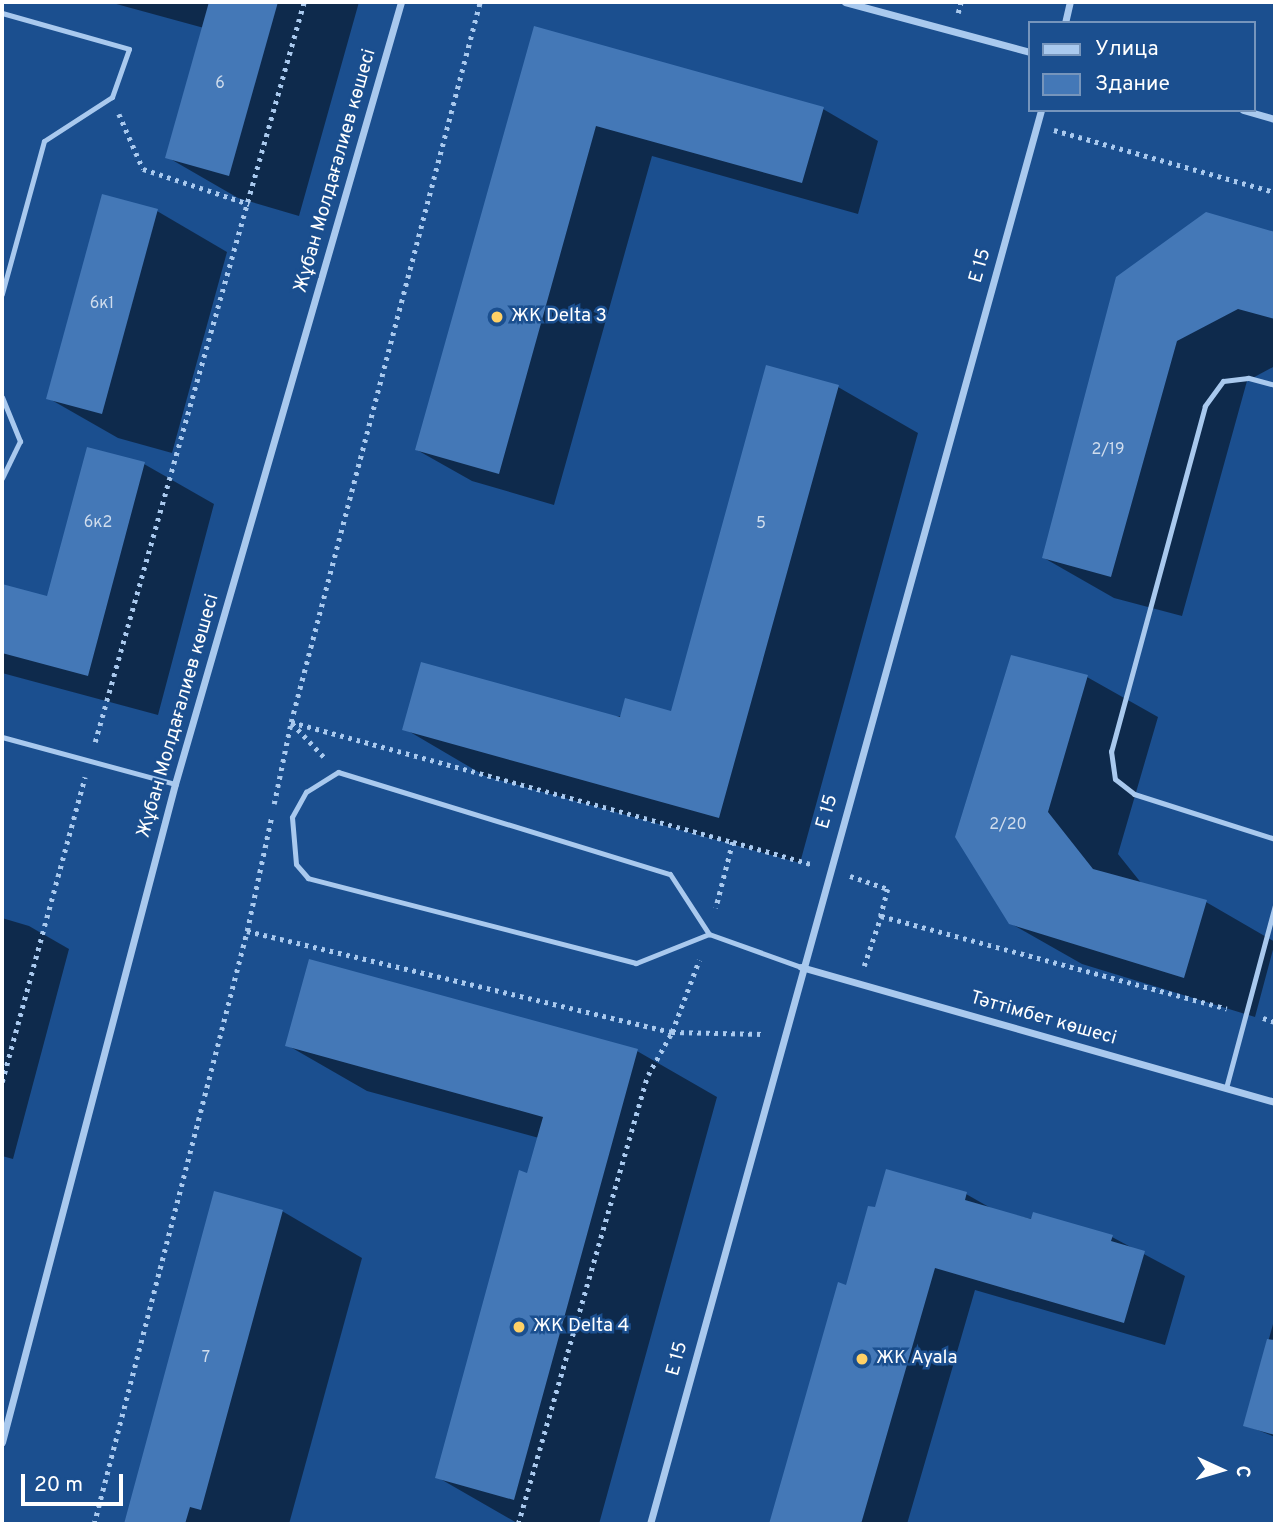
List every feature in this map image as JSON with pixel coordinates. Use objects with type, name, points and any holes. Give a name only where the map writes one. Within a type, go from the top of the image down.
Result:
[{"type":"street","name":"Жұбан Молдағалиев көшесі","points":[[2,1442],[175,784],[401,2]]},
{"type":"street","points":[[845,2],[1028,51]]},
{"type":"street","points":[[1065,21],[1070,2]]},
{"type":"street","name":"E 15","points":[[650,1524],[801,967],[1040,112]]},
{"type":"street","points":[[1250,112],[1275,119]]},
{"type":"street","name":"Тәттімбет көшесі","points":[[801,967],[1275,1102]]},
{"type":"lane","points":[[2,13],[129,49],[112,97],[44,141],[2,294]]},
{"type":"lane","points":[[1275,385],[1248,378],[1223,381],[1205,406],[1111,751],[1115,779],[1134,794],[1275,839]]},
{"type":"lane","points":[[2,397],[20,441],[2,478]]},
{"type":"lane","points":[[2,737],[175,784]]},
{"type":"lane","points":[[709,934],[635,963],[308,878],[296,864],[292,817],[306,792],[338,772],[670,874],[709,934],[801,967]]},
{"type":"lane","points":[[1226,1088],[1275,905]]},
{"type":"path","points":[[2,1082],[304,2]]},
{"type":"path","points":[[93,1524],[247,931],[291,722],[480,2]]},
{"type":"path","points":[[112,97],[143,169],[249,204]]},
{"type":"path","points":[[1037,125],[1275,192]]},
{"type":"path","points":[[291,722],[338,772]]},
{"type":"path","points":[[291,722],[733,842],[709,934],[672,1032],[648,1075],[518,1524]]},
{"type":"path","points":[[859,982],[881,916],[1275,1022]]},
{"type":"path","points":[[247,931],[672,1032],[783,1034]]},
{"type":"building","points":[[209,2],[278,2],[229,176],[165,158]]},
{"type":"building","name":"ЖК Delta 3","points":[[534,26],[824,107],[802,183],[596,126],[499,474],[415,450]]},
{"type":"building","points":[[102,194],[158,209],[102,414],[46,399]]},
{"type":"building","points":[[1206,212],[1275,232],[1275,319],[1238,309],[1177,341],[1111,577],[1042,558],[1116,277]]},
{"type":"building","points":[[766,365],[839,385],[719,818],[402,730],[421,662],[620,717],[625,698],[671,711]]},
{"type":"building","points":[[87,447],[145,462],[88,676],[2,653],[2,584],[47,596]]},
{"type":"building","points":[[1011,655],[1088,675],[1048,812],[1093,869],[1207,900],[1184,978],[1009,924],[955,837]]},
{"type":"building","name":"ЖК Delta 4","points":[[309,959],[638,1049],[514,1500],[435,1478],[519,1170],[527,1173],[543,1117],[285,1046]]},
{"type":"building","name":"ЖК Ayala","points":[[886,1169],[967,1192],[965,1200],[1031,1219],[1033,1212],[1113,1235],[1111,1241],[1145,1251],[1124,1323],[935,1268],[861,1524],[769,1524],[838,1282],[846,1285],[868,1206],[875,1207]]},
{"type":"building","points":[[214,1191],[283,1210],[201,1510],[190,1507],[185,1524],[124,1524]]},
{"type":"building","points":[[1267,1339],[1275,1340],[1275,1435],[1243,1426]]},
{"type":"place","name":"ЖК Delta 3","points":[[497,317]]},
{"type":"place","name":"ЖК Delta 4","points":[[519,1327]]},
{"type":"place","name":"ЖК Ayala","points":[[862,1359]]}]
